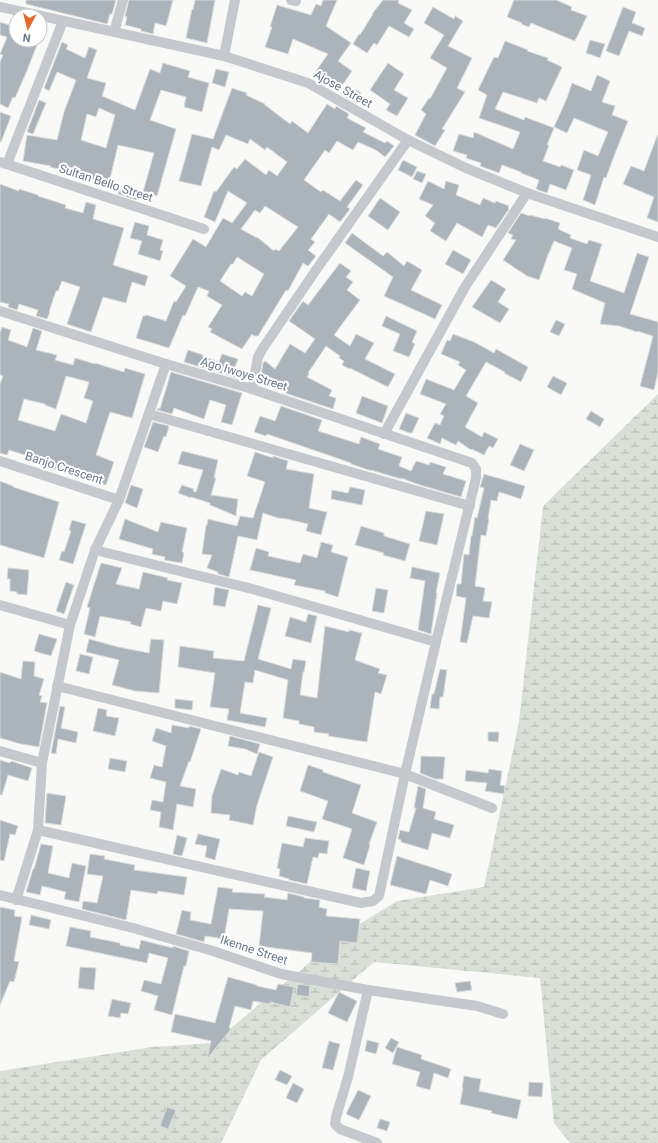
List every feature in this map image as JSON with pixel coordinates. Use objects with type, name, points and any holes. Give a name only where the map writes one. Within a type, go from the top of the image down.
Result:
[{"type":"street","points":[[114,32],[123,0]]},
{"type":"street","points":[[224,56],[235,0]]},
{"type":"street","name":"Ajose Street","points":[[0,7],[224,56],[308,83],[408,140],[466,168],[527,193],[658,237]]},
{"type":"street","points":[[4,163],[62,20]]},
{"type":"street","points":[[252,389],[258,356],[263,348],[408,140]]},
{"type":"street","name":"Sultan Bello Street","points":[[4,163],[204,229]]},
{"type":"street","points":[[384,434],[465,288],[527,193]]},
{"type":"street","name":"Ago Iwoye Street","points":[[0,311],[166,364],[252,389],[472,463],[476,469],[476,478],[470,506]]},
{"type":"street","points":[[16,900],[38,830],[42,762],[70,625],[96,550],[119,500],[166,364]]},
{"type":"street","points":[[38,830],[361,903],[373,901],[379,896],[405,774],[470,506],[149,414]]},
{"type":"street","name":"Banjo Crescent","points":[[0,461],[119,500]]},
{"type":"street","points":[[96,550],[256,590],[436,642]]},
{"type":"street","points":[[0,605],[70,625]]},
{"type":"street","points":[[57,686],[405,774],[492,808]]},
{"type":"street","points":[[0,751],[42,762]]},
{"type":"street","name":"Ikenne Street","points":[[0,896],[133,928],[214,951],[281,974],[368,990],[477,1006],[503,1014]]},
{"type":"street","points":[[368,990],[348,1077],[335,1124],[340,1129],[378,1143]]},
{"type":"green space","points":[[658,394],[658,1143],[570,1143],[554,1123],[540,978],[374,962],[261,1060],[221,1143],[0,1143],[0,1071],[152,1047],[213,1043],[345,933],[397,901],[484,887],[519,722],[543,506]]},
{"type":"building","points":[[26,0],[116,0],[107,24],[48,9],[48,8],[26,4]]},
{"type":"building","points":[[129,0],[173,0],[166,26],[155,23],[153,34],[125,25],[127,17],[125,16]]},
{"type":"building","points":[[195,0],[215,0],[207,43],[186,38]]},
{"type":"building","points":[[323,0],[337,0],[326,26],[351,43],[338,61],[352,71],[341,87],[316,71],[328,54],[293,39],[288,54],[265,47],[272,27],[270,27],[277,5],[311,15],[316,4],[321,6]]},
{"type":"building","points":[[383,0],[399,0],[398,3],[412,10],[404,23],[414,29],[409,37],[389,26],[377,45],[374,43],[367,53],[353,44],[372,14]]},
{"type":"building","points":[[514,0],[556,0],[572,7],[571,10],[587,16],[575,41],[531,23],[529,27],[507,17]]},
{"type":"building","points":[[433,7],[454,19],[455,16],[463,21],[448,46],[472,58],[457,88],[465,92],[442,129],[445,130],[435,146],[415,135],[426,114],[421,110],[429,98],[430,99],[447,68],[430,58],[444,35],[424,23]]},
{"type":"building","points":[[623,7],[636,12],[632,23],[645,28],[642,36],[629,31],[619,56],[606,51]]},
{"type":"building","points":[[0,22],[8,25],[8,48],[36,48],[15,98],[13,97],[8,108],[0,104],[0,62],[3,55],[0,54],[7,37],[0,35]]},
{"type":"building","points":[[590,40],[605,44],[600,58],[586,53]]},
{"type":"building","points":[[505,41],[528,50],[527,51],[548,58],[547,60],[562,67],[546,101],[539,98],[537,103],[503,92],[495,109],[524,120],[525,117],[554,128],[547,145],[549,145],[543,161],[574,170],[566,190],[550,184],[547,193],[541,191],[536,189],[539,180],[502,165],[499,173],[480,166],[481,163],[466,158],[467,155],[453,151],[459,134],[473,138],[474,132],[513,149],[520,132],[479,118],[487,95],[478,90],[494,57],[498,58]]},
{"type":"building","points":[[62,42],[68,45],[66,49],[85,58],[89,47],[97,50],[87,78],[106,83],[102,96],[135,110],[150,69],[160,73],[163,63],[190,71],[188,77],[209,83],[202,112],[184,107],[186,97],[161,90],[150,120],[176,129],[157,196],[143,192],[154,153],[118,145],[109,183],[50,167],[51,166],[23,161],[27,135],[57,140],[64,112],[76,80],[57,72],[49,91],[44,88]],"holes":[[[99,108],[115,115],[106,148],[81,140],[87,114],[96,117]]]},
{"type":"building","points":[[388,63],[404,74],[394,90],[408,98],[397,116],[386,110],[390,104],[370,90]]},
{"type":"building","points":[[216,69],[229,72],[225,87],[212,83]]},
{"type":"building","points":[[597,75],[610,81],[602,102],[615,106],[612,115],[628,121],[606,178],[604,177],[595,205],[583,200],[591,175],[577,170],[584,150],[598,156],[608,132],[574,118],[567,133],[554,127],[572,83],[591,91]]},
{"type":"building","points":[[348,85],[361,93],[356,103],[342,95]]},
{"type":"building","points":[[232,88],[247,93],[246,95],[265,104],[290,124],[292,121],[308,133],[327,104],[335,109],[336,106],[349,114],[347,118],[366,128],[363,132],[385,143],[387,141],[394,146],[385,157],[376,150],[358,142],[353,150],[337,141],[329,153],[325,150],[304,180],[321,192],[323,190],[340,201],[356,180],[363,185],[347,207],[350,209],[340,222],[329,214],[311,239],[315,242],[308,250],[316,256],[308,266],[303,263],[288,291],[286,290],[258,336],[254,336],[252,334],[242,349],[210,332],[212,329],[208,327],[222,305],[207,296],[209,291],[198,287],[185,316],[183,315],[169,348],[136,338],[143,316],[146,315],[166,321],[174,301],[176,302],[186,286],[170,276],[193,239],[206,247],[223,218],[232,223],[247,203],[228,191],[215,222],[204,217],[214,191],[216,192],[234,167],[237,169],[245,159],[266,175],[269,170],[277,176],[287,162],[267,147],[265,150],[250,139],[248,144],[226,135],[219,150],[212,147],[201,186],[179,181],[192,134],[213,139]],"holes":[[[265,206],[298,227],[279,251],[275,249],[274,251],[257,237],[241,229],[255,210],[260,213]],[[237,257],[264,274],[252,296],[245,292],[242,296],[220,281]]]},
{"type":"building","points":[[39,100],[46,103],[33,134],[27,132]]},
{"type":"building","points":[[0,112],[11,116],[1,142],[0,142]]},
{"type":"building","points":[[657,136],[658,222],[647,218],[654,197],[623,184],[631,166],[644,171]]},
{"type":"building","points":[[403,160],[417,167],[412,177],[398,170]]},
{"type":"building","points":[[417,171],[426,174],[422,183],[413,179]]},
{"type":"building","points":[[428,181],[444,189],[446,181],[459,185],[456,195],[480,205],[483,198],[495,203],[496,201],[509,206],[509,209],[496,228],[488,225],[482,237],[457,223],[446,241],[430,231],[435,223],[425,216],[433,205],[419,199]]},
{"type":"building","points":[[0,184],[19,191],[19,189],[38,195],[66,205],[65,208],[83,213],[86,202],[96,205],[93,219],[124,228],[113,265],[148,276],[145,286],[132,282],[126,303],[103,297],[91,332],[67,324],[80,287],[62,281],[58,291],[56,291],[47,319],[36,316],[38,310],[19,304],[17,310],[8,307],[9,304],[0,302]]},
{"type":"building","points":[[121,187],[138,193],[136,200],[118,194]]},
{"type":"building","points":[[380,198],[400,212],[388,230],[368,216]]},
{"type":"building","points":[[521,213],[560,223],[558,229],[571,235],[570,238],[587,244],[589,240],[602,244],[590,281],[624,293],[637,253],[649,257],[630,314],[658,322],[658,372],[654,390],[640,386],[653,336],[619,326],[600,324],[605,303],[572,289],[577,274],[564,270],[572,248],[554,241],[539,280],[527,276],[503,260],[516,240],[511,239],[513,235],[508,233]]},
{"type":"building","points":[[135,222],[149,226],[147,235],[163,240],[160,250],[163,251],[160,261],[138,254],[142,241],[130,238]]},
{"type":"building","points":[[352,233],[383,256],[387,252],[404,266],[407,261],[422,270],[411,290],[442,305],[435,319],[384,296],[393,277],[345,243]]},
{"type":"building","points":[[453,250],[471,260],[463,274],[445,264]]},
{"type":"building","points":[[340,263],[351,271],[346,277],[353,282],[347,290],[360,300],[334,335],[350,346],[356,334],[374,343],[365,359],[395,374],[388,387],[342,365],[344,361],[339,358],[340,356],[326,346],[308,373],[309,374],[307,377],[332,390],[329,396],[336,398],[333,409],[285,393],[286,392],[281,388],[283,385],[267,376],[265,378],[261,375],[263,363],[265,361],[275,369],[290,344],[305,353],[315,339],[289,321],[303,301],[308,305]]},
{"type":"building","points":[[491,280],[506,289],[498,302],[509,309],[500,323],[472,307]]},
{"type":"building","points":[[386,316],[417,331],[412,342],[415,344],[409,357],[393,351],[400,334],[382,326]]},
{"type":"building","points":[[556,320],[565,324],[559,336],[550,332]]},
{"type":"building","points":[[2,327],[11,330],[8,340],[27,347],[33,328],[42,331],[36,350],[57,355],[55,360],[73,365],[75,358],[124,372],[125,368],[145,374],[132,418],[110,412],[96,455],[114,462],[106,485],[96,482],[97,480],[63,469],[63,472],[33,461],[34,458],[9,450],[7,455],[0,453],[0,384],[3,376],[0,375],[0,333]],"holes":[[[66,376],[89,382],[84,398],[93,401],[86,423],[61,414],[55,431],[18,420],[24,399],[45,404],[56,409]]]},
{"type":"building","points":[[453,334],[474,342],[494,353],[496,349],[528,367],[521,382],[486,362],[466,396],[478,403],[465,427],[482,437],[484,432],[498,439],[493,448],[489,446],[484,455],[472,449],[471,450],[458,441],[456,445],[442,438],[440,444],[427,438],[435,423],[440,425],[444,416],[440,414],[446,404],[420,394],[426,379],[454,390],[466,370],[458,365],[460,362],[441,354],[447,340],[450,341]]},
{"type":"building","points":[[188,350],[219,362],[222,354],[238,359],[234,369],[243,372],[240,379],[184,362]]},
{"type":"building","points":[[171,372],[242,393],[232,425],[221,422],[226,405],[210,400],[204,419],[174,408],[172,414],[157,410],[158,408],[160,409]]},
{"type":"building","points":[[553,376],[567,383],[561,395],[547,387]]},
{"type":"building","points":[[362,396],[388,406],[382,423],[356,413]]},
{"type":"building","points":[[281,406],[322,420],[318,431],[359,444],[361,437],[380,444],[378,449],[402,457],[399,466],[411,471],[416,461],[429,465],[430,462],[446,467],[443,474],[466,481],[461,497],[401,478],[371,471],[267,434],[266,436],[254,432],[260,416],[275,421]]},
{"type":"building","points":[[591,411],[604,419],[600,427],[586,419]]},
{"type":"building","points":[[406,413],[419,418],[412,433],[399,429]]},
{"type":"building","points":[[153,422],[169,426],[166,437],[164,436],[158,452],[144,447]]},
{"type":"building","points":[[520,444],[534,450],[524,471],[510,465]]},
{"type":"building","points":[[182,451],[218,460],[214,478],[216,478],[211,495],[238,499],[236,516],[210,505],[210,503],[178,493],[182,485],[194,489],[193,491],[196,492],[203,470],[178,464]]},
{"type":"building","points":[[255,452],[288,461],[286,469],[314,474],[309,508],[327,512],[321,535],[306,531],[308,524],[278,518],[263,513],[257,540],[238,536],[229,577],[218,574],[218,572],[207,568],[212,555],[202,554],[206,525],[208,519],[237,526],[240,516],[253,518],[265,482],[247,476]]},
{"type":"building","points":[[484,474],[525,486],[521,499],[499,492],[497,501],[491,500],[486,536],[481,535],[475,586],[485,588],[483,601],[492,602],[489,618],[473,616],[467,643],[460,642],[466,598],[456,596],[457,584],[461,584],[464,554],[469,555],[475,517],[477,518],[484,488],[480,487]]},
{"type":"building","points":[[0,481],[13,487],[59,502],[44,558],[0,545]]},
{"type":"building","points":[[131,485],[143,489],[137,508],[125,503]]},
{"type":"building","points":[[350,487],[365,490],[362,505],[331,499],[332,490],[348,493]]},
{"type":"building","points":[[426,511],[444,514],[437,545],[419,541]]},
{"type":"building","points":[[125,519],[158,532],[161,522],[187,528],[182,552],[184,553],[182,563],[164,560],[165,557],[152,554],[153,549],[119,539]]},
{"type":"building","points":[[72,520],[86,524],[73,564],[59,560],[62,551],[64,552],[71,531],[69,530]]},
{"type":"building","points":[[361,526],[384,533],[384,536],[410,544],[405,561],[383,555],[384,553],[355,545]]},
{"type":"building","points":[[321,542],[333,545],[331,552],[348,557],[338,597],[325,593],[325,591],[294,585],[296,580],[250,570],[256,548],[269,552],[268,556],[300,563],[303,554],[317,558]]},
{"type":"building","points":[[101,563],[122,568],[116,584],[139,589],[143,572],[182,583],[177,604],[163,601],[161,611],[146,608],[141,627],[130,624],[131,622],[100,616],[95,637],[84,634],[90,608],[87,607]]},
{"type":"building","points":[[412,567],[440,573],[431,634],[418,630],[425,581],[410,578]]},
{"type":"building","points":[[8,568],[29,570],[27,595],[17,594],[17,592],[10,591],[10,579],[7,579]]},
{"type":"building","points":[[66,582],[74,585],[64,614],[56,611]]},
{"type":"building","points":[[215,587],[229,590],[225,607],[213,605]]},
{"type":"building","points":[[376,588],[388,590],[384,613],[372,611]]},
{"type":"building","points":[[258,605],[271,608],[258,659],[291,669],[293,659],[306,661],[300,695],[317,698],[325,626],[349,632],[349,630],[362,633],[355,660],[380,669],[378,673],[387,675],[381,694],[375,692],[367,742],[328,736],[329,734],[314,732],[314,727],[299,724],[299,721],[283,718],[288,680],[255,670],[253,683],[245,682],[240,713],[267,718],[265,727],[227,720],[229,709],[210,707],[215,673],[178,667],[180,646],[214,651],[213,658],[244,661]]},
{"type":"building","points":[[308,614],[317,616],[311,643],[285,636],[290,617],[306,622]]},
{"type":"building","points":[[39,634],[57,639],[51,656],[34,651]]},
{"type":"building","points":[[89,639],[118,647],[149,653],[151,639],[164,640],[159,693],[135,691],[112,685],[119,660],[86,652]]},
{"type":"building","points":[[80,654],[93,657],[89,674],[76,671]]},
{"type":"building","points":[[23,661],[35,662],[34,676],[44,679],[39,695],[42,696],[40,702],[47,703],[39,747],[0,738],[0,672],[21,679]]},
{"type":"building","points":[[440,669],[447,670],[443,697],[440,697],[439,709],[430,708],[432,694],[434,694]]},
{"type":"building","points":[[175,699],[193,701],[192,710],[175,708]]},
{"type":"building","points":[[60,706],[65,707],[61,728],[78,732],[76,743],[58,739],[56,754],[51,753]]},
{"type":"building","points":[[98,708],[107,710],[106,716],[119,718],[115,736],[93,731]]},
{"type":"building","points":[[172,725],[189,728],[189,726],[201,729],[180,786],[196,789],[193,807],[177,804],[173,830],[159,827],[161,812],[150,810],[152,800],[163,802],[166,782],[150,778],[154,765],[162,767],[166,746],[152,741],[156,728],[171,733]]},
{"type":"building","points":[[488,732],[499,732],[498,742],[488,741]]},
{"type":"building","points":[[230,736],[260,744],[257,754],[245,749],[228,746]]},
{"type":"building","points":[[259,752],[273,757],[257,805],[253,825],[229,820],[230,815],[211,813],[212,796],[221,769],[238,775],[239,772],[251,776]]},
{"type":"building","points":[[421,756],[445,757],[443,779],[435,779],[420,773]]},
{"type":"building","points":[[110,758],[127,761],[125,772],[108,769]]},
{"type":"building","points":[[0,760],[10,763],[11,761],[32,768],[28,781],[8,775],[2,795],[0,795]]},
{"type":"building","points":[[308,765],[323,770],[323,772],[361,785],[352,813],[377,822],[369,844],[370,845],[364,865],[343,858],[352,829],[322,819],[328,801],[300,791]]},
{"type":"building","points":[[489,769],[502,771],[500,785],[505,786],[504,794],[485,791],[487,783],[465,781],[466,770],[488,773]]},
{"type":"building","points":[[418,786],[426,789],[423,808],[436,812],[434,819],[454,825],[450,838],[432,833],[428,850],[401,842],[401,840],[398,839],[400,830],[409,832],[416,808],[414,808]]},
{"type":"building","points":[[47,793],[66,796],[61,825],[45,823]]},
{"type":"building","points":[[288,816],[317,822],[314,832],[286,826]]},
{"type":"building","points":[[0,820],[18,826],[15,835],[10,834],[4,861],[0,860]]},
{"type":"building","points":[[198,834],[220,839],[215,860],[205,857],[207,846],[195,844]]},
{"type":"building","points":[[177,835],[187,838],[182,856],[173,854]]},
{"type":"building","points":[[305,838],[329,841],[327,854],[319,853],[318,858],[313,857],[307,884],[279,876],[280,869],[277,868],[282,843],[303,847]]},
{"type":"building","points":[[41,844],[53,846],[48,873],[69,878],[72,863],[86,866],[79,902],[64,899],[66,892],[42,886],[40,895],[26,892]]},
{"type":"building","points":[[90,854],[105,856],[104,859],[135,865],[134,870],[187,877],[184,895],[158,891],[157,894],[131,890],[126,920],[82,909],[83,901],[97,903],[103,876],[87,874]]},
{"type":"building","points":[[397,856],[452,874],[448,886],[430,880],[426,894],[390,885]]},
{"type":"building","points":[[356,868],[370,871],[366,891],[352,888]]},
{"type":"building","points":[[218,887],[233,889],[232,892],[265,894],[264,897],[287,900],[288,893],[304,898],[320,900],[319,907],[327,909],[326,916],[360,919],[357,943],[340,941],[338,964],[311,962],[312,953],[259,946],[263,911],[229,909],[224,939],[205,936],[204,942],[176,934],[182,910],[191,912],[190,920],[211,924]]},
{"type":"building","points":[[0,907],[15,910],[14,916],[22,917],[14,961],[19,962],[14,982],[10,981],[0,1005]]},
{"type":"building","points":[[31,915],[51,920],[49,929],[29,925]]},
{"type":"building","points":[[70,927],[91,931],[90,937],[120,943],[120,945],[139,949],[141,940],[173,948],[173,946],[189,951],[172,1015],[154,1010],[158,996],[141,991],[144,980],[161,984],[168,958],[149,953],[147,963],[66,946]]},
{"type":"building","points":[[80,967],[96,968],[94,990],[78,988]]},
{"type":"building","points":[[228,977],[276,990],[278,984],[294,987],[290,1007],[270,1002],[270,1004],[253,1001],[251,1010],[235,1006],[229,1028],[231,1029],[207,1059],[211,1041],[171,1032],[175,1014],[215,1023]]},
{"type":"building","points":[[470,981],[472,990],[457,992],[455,983]]},
{"type":"building","points":[[298,984],[310,986],[309,997],[296,995]]},
{"type":"building","points":[[339,992],[357,1001],[347,1022],[328,1013]]},
{"type":"building","points":[[112,999],[131,1003],[128,1014],[121,1013],[120,1018],[108,1016]]},
{"type":"building","points":[[391,1038],[399,1042],[393,1053],[385,1048]]},
{"type":"building","points":[[367,1040],[379,1043],[376,1054],[365,1051]]},
{"type":"building","points":[[329,1041],[340,1044],[333,1070],[322,1068]]},
{"type":"building","points":[[397,1047],[422,1055],[421,1059],[451,1069],[448,1078],[434,1073],[430,1090],[416,1086],[420,1072],[392,1064]]},
{"type":"building","points":[[280,1070],[292,1076],[287,1085],[275,1080]]},
{"type":"building","points":[[464,1076],[481,1079],[479,1091],[521,1100],[517,1119],[491,1113],[492,1111],[460,1104]]},
{"type":"building","points":[[529,1082],[543,1083],[542,1097],[528,1096]]},
{"type":"building","points":[[293,1083],[304,1089],[297,1103],[286,1098]]},
{"type":"building","points":[[358,1090],[371,1096],[359,1120],[346,1114]]},
{"type":"building","points":[[167,1107],[176,1110],[168,1129],[160,1126]]},
{"type":"building","points":[[380,1119],[390,1122],[387,1131],[377,1128]]}]
